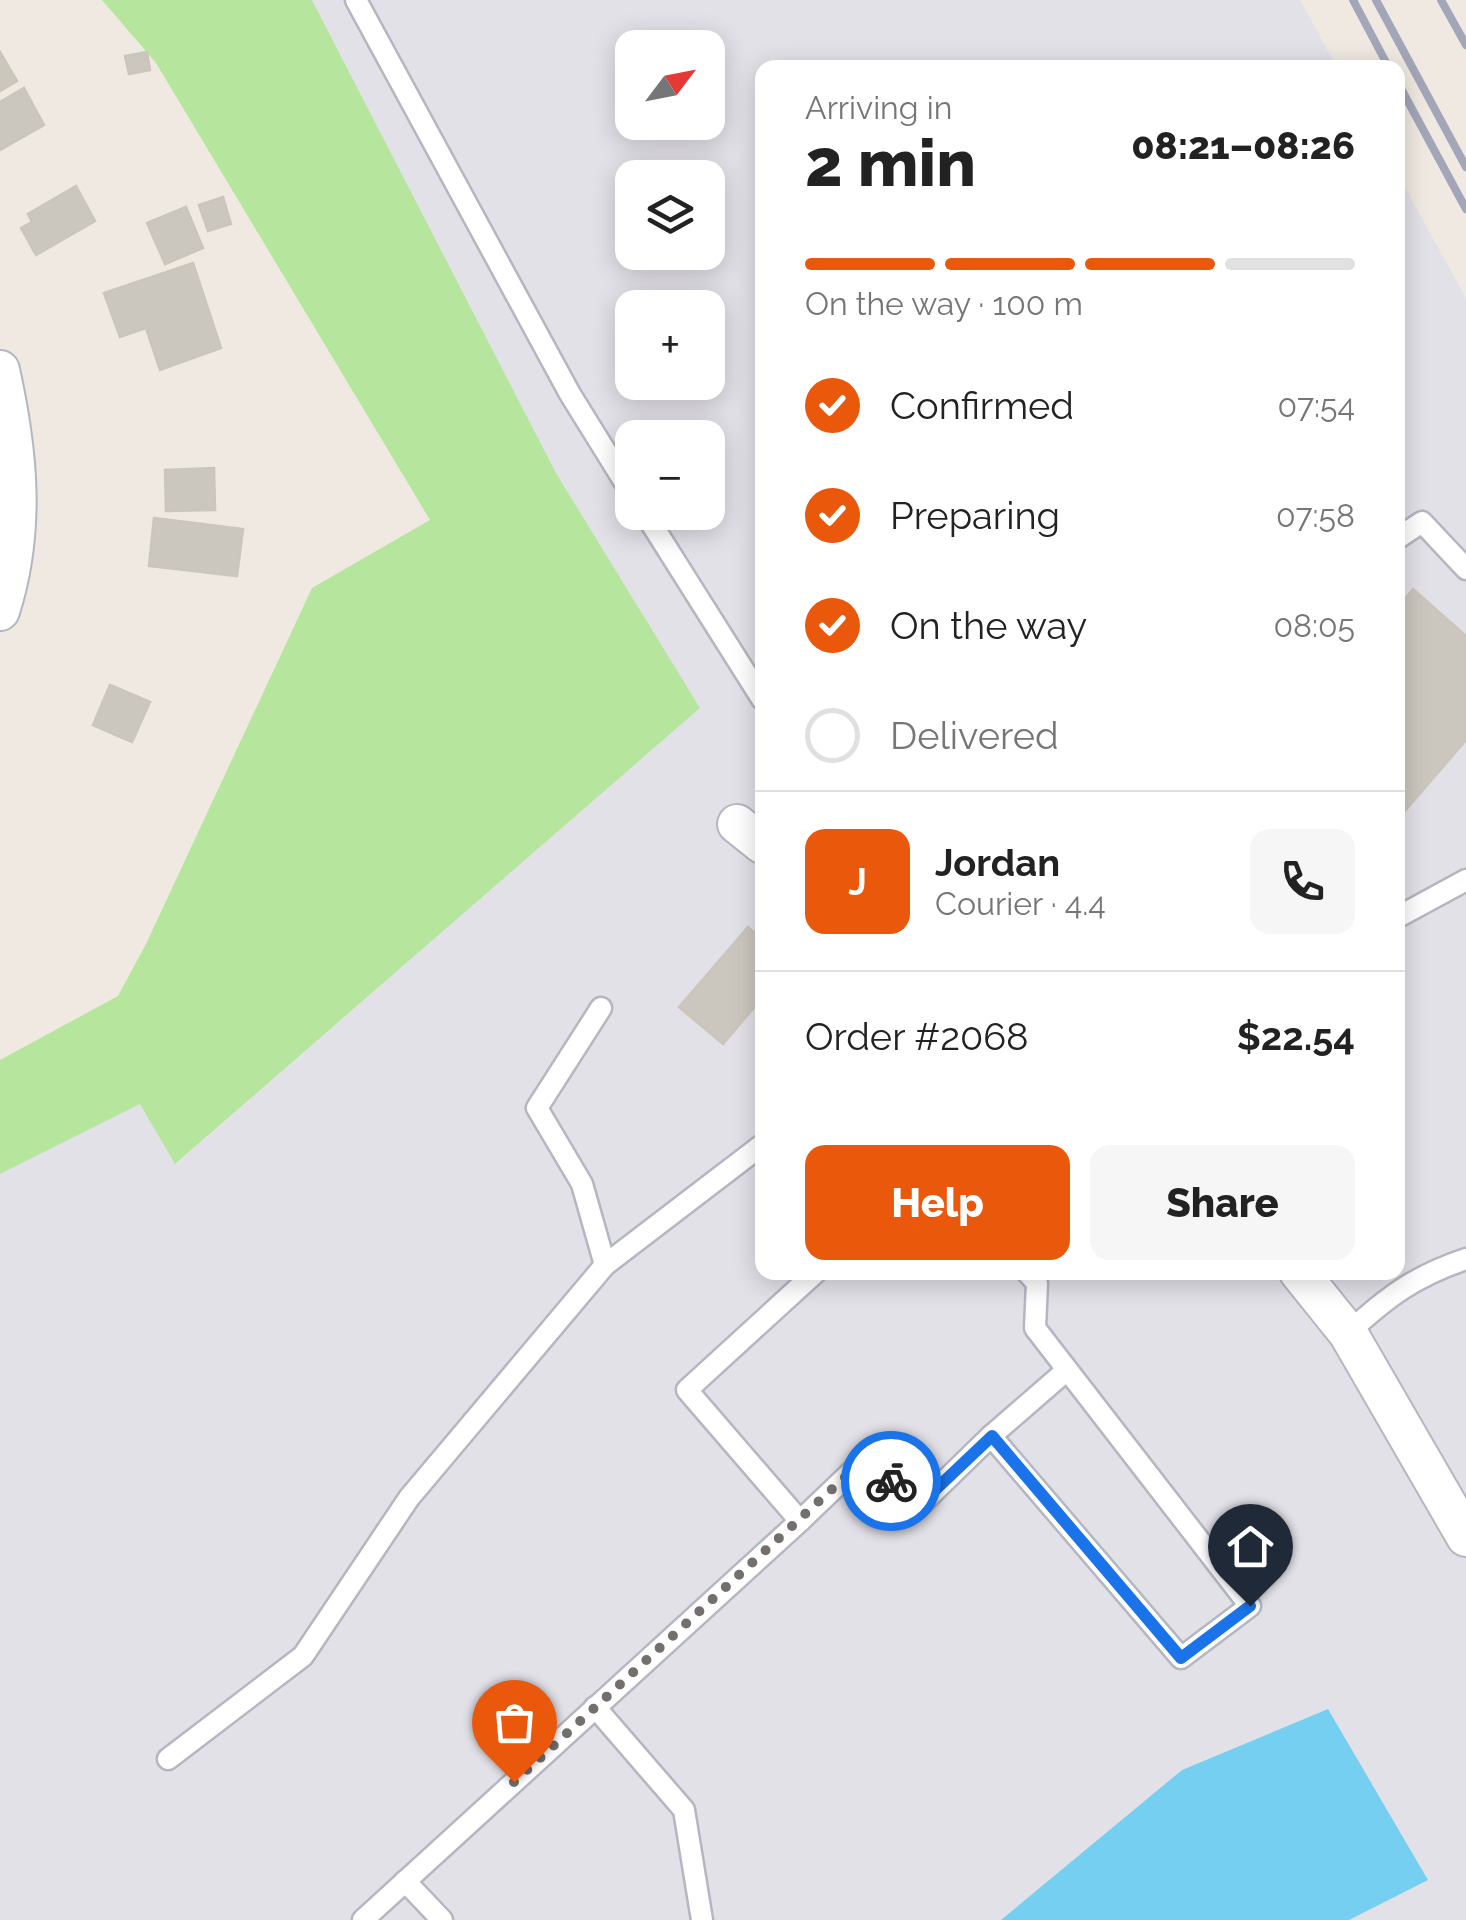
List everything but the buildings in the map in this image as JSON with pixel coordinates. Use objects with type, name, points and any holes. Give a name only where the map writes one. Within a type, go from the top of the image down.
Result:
[{"type":"street","points":[[0,370],[13,427],[19,488],[16,540],[0,611]]},
{"type":"street","points":[[1305,1280],[1348,1333],[1466,1538]]},
{"type":"lane","points":[[356,0],[570,394],[615,467]]},
{"type":"lane","points":[[1405,533],[1422,522],[1466,568]]},
{"type":"lane","points":[[655,530],[755,687]]},
{"type":"lane","points":[[1405,913],[1466,880]]},
{"type":"lane","points":[[601,1008],[536,1108],[582,1184],[606,1265]]},
{"type":"lane","points":[[168,1759],[304,1656],[408,1498],[606,1265],[755,1150]]},
{"type":"lane","points":[[1348,1333],[1384,1300],[1427,1272],[1466,1260]]},
{"type":"lane","points":[[800,1520],[688,1390],[807,1280]]},
{"type":"lane","points":[[992,1436],[1181,1658],[1250,1606],[1035,1328],[1034,1280]]},
{"type":"lane","points":[[362,1920],[868,1456],[916,1508],[1067,1370]]},
{"type":"lane","points":[[595,1708],[684,1810],[702,1920]]},
{"type":"lane","points":[[405,1882],[442,1920]]},
{"type":"shaded area","points":[[312,0],[1300,0],[1333,60],[755,60],[755,1280],[1405,1280],[1405,188],[1466,298],[1466,1920],[0,1920],[0,1174],[140,1103],[176,1164],[700,708],[556,473]]},
{"type":"green space","points":[[102,0],[312,0],[556,473],[700,708],[175,1164],[140,1104],[0,1174],[0,1060],[118,996],[312,588],[430,520],[156,63]]},
{"type":"water","points":[[1328,1709],[1428,1880],[1349,1920],[1001,1920],[1182,1770]]},
{"type":"railway","points":[[1353,0],[1385,60]]},
{"type":"railway","points":[[1376,0],[1466,167]]},
{"type":"railway","points":[[1441,0],[1466,45]]},
{"type":"railway","points":[[1405,96],[1466,209]]},
{"type":"way so far","points":[[514,1782],[868,1456],[891,1481]]},
{"type":"route","points":[[891,1481],[916,1508],[992,1436],[1181,1658],[1250,1606]]}]
